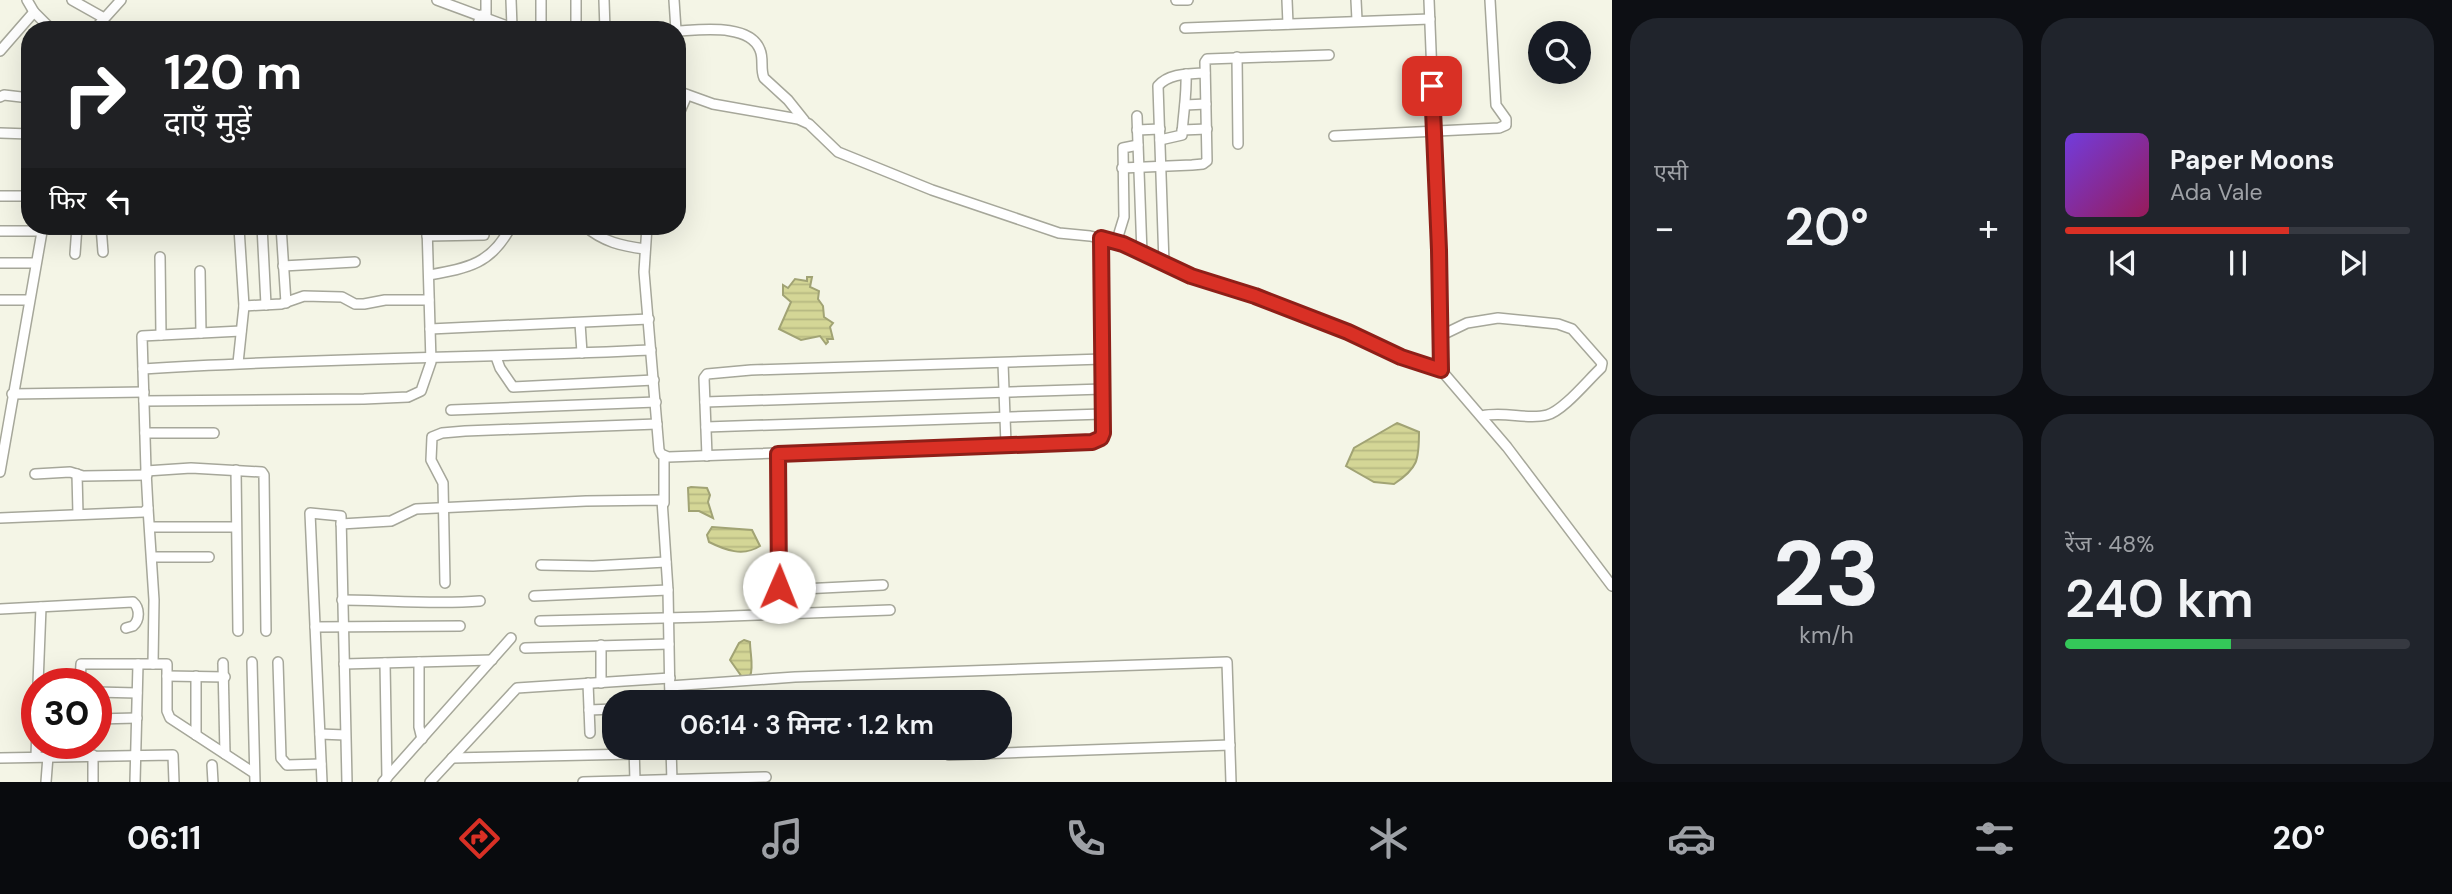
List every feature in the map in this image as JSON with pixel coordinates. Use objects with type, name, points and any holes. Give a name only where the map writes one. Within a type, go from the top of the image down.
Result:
[{"type":"street","points":[[27,0],[43,21]]},
{"type":"street","points":[[72,0],[104,18]]},
{"type":"street","points":[[102,21],[121,0]]},
{"type":"street","points":[[437,0],[465,5],[495,21]]},
{"type":"street","points":[[480,21],[486,0]]},
{"type":"street","points":[[511,0],[514,21]]},
{"type":"street","points":[[541,0],[541,21]]},
{"type":"street","points":[[576,0],[576,21]]},
{"type":"street","points":[[604,0],[605,21]]},
{"type":"street","points":[[674,0],[676,21]]},
{"type":"street","points":[[1177,1],[1188,0]]},
{"type":"street","points":[[1287,0],[1288,24]]},
{"type":"street","points":[[1356,0],[1357,20]]},
{"type":"street","points":[[1429,0],[1441,370]]},
{"type":"street","points":[[1334,136],[1499,128],[1506,125],[1506,119],[1496,105],[1490,0]]},
{"type":"street","points":[[26,21],[34,12]]},
{"type":"street","points":[[1185,28],[1430,19]]},
{"type":"street","points":[[0,51],[21,27]]},
{"type":"street","points":[[686,30],[728,30],[754,41],[760,48],[764,78],[788,100],[805,122],[838,152],[932,190],[1059,233],[1101,238],[1116,243],[1191,276],[1255,296],[1348,332],[1401,357],[1441,370],[1482,416],[1612,586]]},
{"type":"street","points":[[1122,168],[1203,164],[1207,161],[1207,59],[1329,55]]},
{"type":"street","points":[[1237,57],[1238,144]]},
{"type":"street","points":[[1164,264],[1160,83],[1186,74],[1205,73]]},
{"type":"street","points":[[1160,140],[1180,136],[1186,74]]},
{"type":"street","points":[[687,95],[713,104],[805,122]]},
{"type":"street","points":[[0,97],[21,97]]},
{"type":"street","points":[[1185,105],[1206,104]]},
{"type":"street","points":[[1137,116],[1142,254]]},
{"type":"street","points":[[1137,130],[1160,129]]},
{"type":"street","points":[[1182,130],[1207,129]]},
{"type":"street","points":[[0,133],[21,134]]},
{"type":"street","points":[[1116,243],[1124,217],[1122,148],[1138,145]]},
{"type":"street","points":[[0,196],[21,196]]},
{"type":"street","points":[[0,231],[21,230]]},
{"type":"street","points":[[0,472],[41,235]]},
{"type":"street","points":[[75,254],[76,235]]},
{"type":"street","points":[[102,235],[103,252]]},
{"type":"street","points":[[238,363],[244,306],[239,235]]},
{"type":"street","points":[[262,235],[266,306]]},
{"type":"street","points":[[281,235],[286,303]]},
{"type":"street","points":[[12,394],[408,397],[421,391],[430,356],[427,235]]},
{"type":"street","points":[[429,275],[477,263],[500,245],[506,235]]},
{"type":"street","points":[[598,235],[623,246],[645,248]]},
{"type":"street","points":[[646,235],[644,272],[659,450],[664,456],[670,690]]},
{"type":"street","points":[[664,456],[1097,441],[1103,433],[1101,238]]},
{"type":"street","points":[[160,257],[161,335]]},
{"type":"street","points":[[0,262],[35,263]]},
{"type":"street","points":[[283,267],[355,262]]},
{"type":"street","points":[[200,271],[201,333]]},
{"type":"street","points":[[244,306],[286,303],[304,296],[342,297],[355,304],[385,300],[429,300]]},
{"type":"street","points":[[0,300],[29,300]]},
{"type":"street","points":[[1440,336],[1467,323],[1498,318],[1564,325],[1572,329],[1607,365],[1552,413],[1541,416],[1499,413],[1482,416]]},
{"type":"street","points":[[430,329],[649,320]]},
{"type":"street","points":[[580,323],[582,353]]},
{"type":"street","points":[[153,664],[152,557],[146,473],[142,336],[241,331]]},
{"type":"street","points":[[143,369],[238,363],[430,356],[496,357],[651,350]]},
{"type":"street","points":[[496,357],[513,387],[654,380]]},
{"type":"street","points":[[707,456],[704,377],[711,373],[1103,359]]},
{"type":"street","points":[[1003,363],[1006,444]]},
{"type":"street","points":[[705,402],[1103,389]]},
{"type":"street","points":[[451,410],[656,402]]},
{"type":"street","points":[[706,427],[1103,414]]},
{"type":"street","points":[[445,583],[442,478],[431,460],[432,437],[465,431],[657,424]]},
{"type":"street","points":[[145,433],[214,433]]},
{"type":"street","points":[[778,454],[779,587],[782,590],[883,585]]},
{"type":"street","points":[[35,474],[146,473],[191,468],[257,471],[264,475],[267,631]]},
{"type":"street","points":[[236,470],[238,631]]},
{"type":"street","points":[[76,474],[78,514]]},
{"type":"street","points":[[341,524],[383,522],[397,519],[410,510],[658,499],[664,503]]},
{"type":"street","points":[[0,517],[144,512],[148,508]]},
{"type":"street","points":[[322,782],[310,513],[341,516],[347,782]]},
{"type":"street","points":[[150,527],[236,527]]},
{"type":"street","points":[[152,557],[209,557]]},
{"type":"street","points":[[541,565],[593,566],[666,562]]},
{"type":"street","points":[[534,596],[668,590]]},
{"type":"street","points":[[342,600],[440,603],[480,601]]},
{"type":"street","points":[[0,609],[133,602],[137,607],[138,620],[133,626],[126,628]]},
{"type":"street","points":[[39,668],[41,607]]},
{"type":"street","points":[[540,621],[890,610]]},
{"type":"street","points":[[315,627],[460,626]]},
{"type":"street","points":[[385,780],[511,638]]},
{"type":"street","points":[[526,648],[669,644]]},
{"type":"street","points":[[601,645],[601,682]]},
{"type":"street","points":[[344,664],[492,660]]},
{"type":"street","points":[[252,662],[255,777]]},
{"type":"street","points":[[278,662],[282,761],[287,765],[321,764]]},
{"type":"street","points":[[419,662],[419,727],[422,739]]},
{"type":"street","points":[[430,782],[517,688],[601,682],[670,682],[1227,662],[1231,782]]},
{"type":"street","points":[[223,663],[225,754]]},
{"type":"street","points":[[385,780],[386,663]]},
{"type":"street","points":[[81,668],[81,664],[167,664],[167,711],[170,718],[255,777]]},
{"type":"street","points":[[135,782],[138,664]]},
{"type":"street","points":[[167,676],[225,677]]},
{"type":"street","points":[[196,676],[197,735]]},
{"type":"street","points":[[588,683],[590,733]]},
{"type":"street","points":[[112,692],[137,693]]},
{"type":"street","points":[[589,710],[602,709]]},
{"type":"street","points":[[112,719],[137,718]]},
{"type":"street","points":[[320,734],[345,735]]},
{"type":"street","points":[[1012,753],[1230,745]]},
{"type":"street","points":[[452,758],[602,752]]},
{"type":"street","points":[[112,755],[173,755],[174,782]]},
{"type":"street","points":[[0,758],[21,757]]},
{"type":"street","points":[[46,782],[48,759]]},
{"type":"street","points":[[93,759],[93,782]]},
{"type":"street","points":[[634,760],[635,780]]},
{"type":"street","points":[[671,760],[671,781]]},
{"type":"street","points":[[212,765],[213,782]]},
{"type":"street","points":[[583,782],[766,777]]},
{"type":"shaded area","points":[[807,277],[812,277],[810,287],[819,291],[818,299],[823,306],[824,317],[833,323],[830,327],[833,339],[827,339],[826,344],[820,336],[801,340],[779,329],[791,302],[783,295],[783,285],[788,288],[795,279],[807,281]]},
{"type":"shaded area","points":[[1397,423],[1419,432],[1416,462],[1408,473],[1394,484],[1374,482],[1346,466],[1354,448]]},
{"type":"shaded area","points":[[688,488],[707,488],[713,518],[699,511],[689,511]]},
{"type":"shaded area","points":[[712,527],[752,530],[760,546],[741,552],[721,548],[709,542],[707,535]]},
{"type":"shaded area","points":[[744,640],[750,642],[752,668],[750,676],[742,677],[730,660],[739,643]]},
{"type":"route","points":[[779,587],[778,454],[1092,442],[1101,438],[1101,238],[1123,244],[1191,276],[1255,296],[1348,332],[1401,357],[1441,370],[1432,86]]}]
